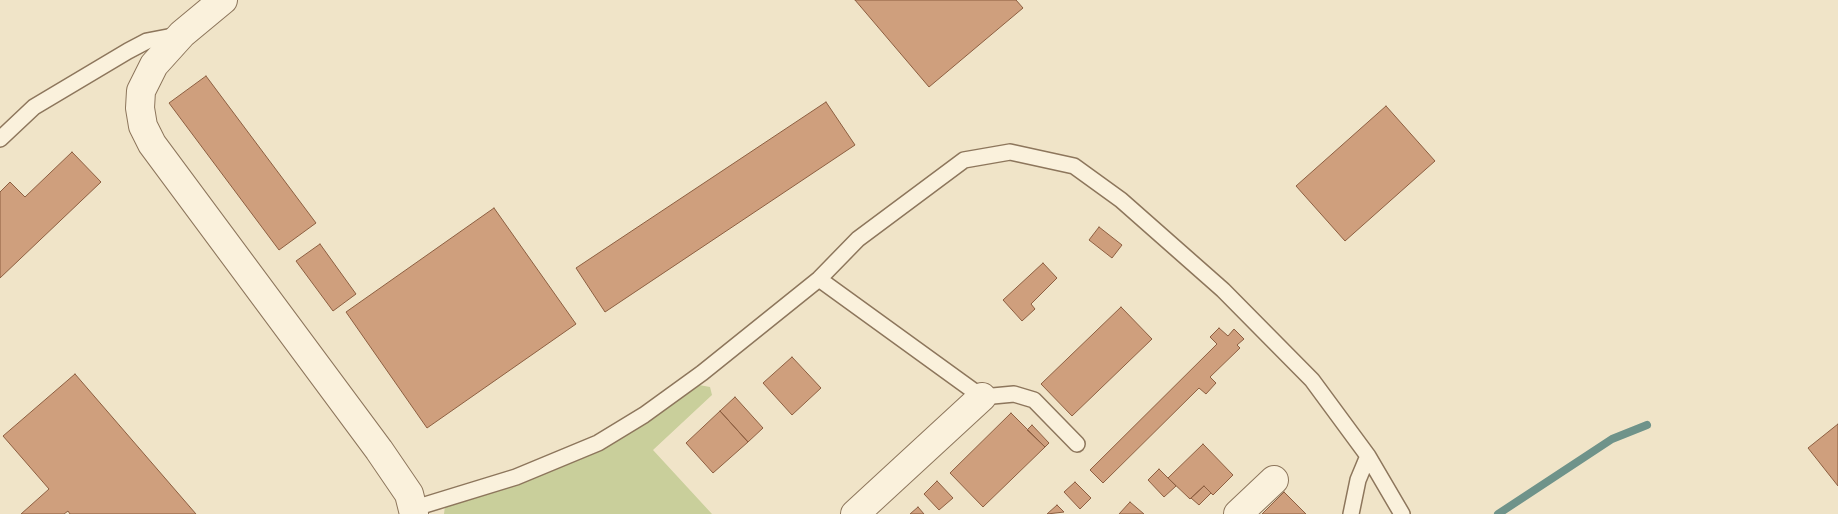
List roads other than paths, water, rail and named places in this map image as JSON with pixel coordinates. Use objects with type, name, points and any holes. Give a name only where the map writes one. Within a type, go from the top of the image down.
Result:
[{"type":"street","points":[[223,0],[182,34],[154,65],[142,92],[140,108],[143,126],[152,144],[379,450],[409,494],[414,511]]},
{"type":"street","points":[[855,514],[982,397]]},
{"type":"street","points":[[1238,514],[1274,480]]},
{"type":"lane","points":[[0,139],[34,108],[147,40],[182,34]]},
{"type":"lane","points":[[414,511],[516,477],[598,443],[644,415],[702,373],[819,279],[858,239],[964,160],[1010,152],[1074,166],[1121,200],[1223,290],[1312,380],[1368,456],[1402,514]]},
{"type":"lane","points":[[819,279],[982,397],[1014,394],[1034,400],[1077,444]]},
{"type":"lane","points":[[1351,514],[1358,480],[1368,456]]},
{"type":"waterway","points":[[1498,514],[1612,439],[1647,425]]}]
